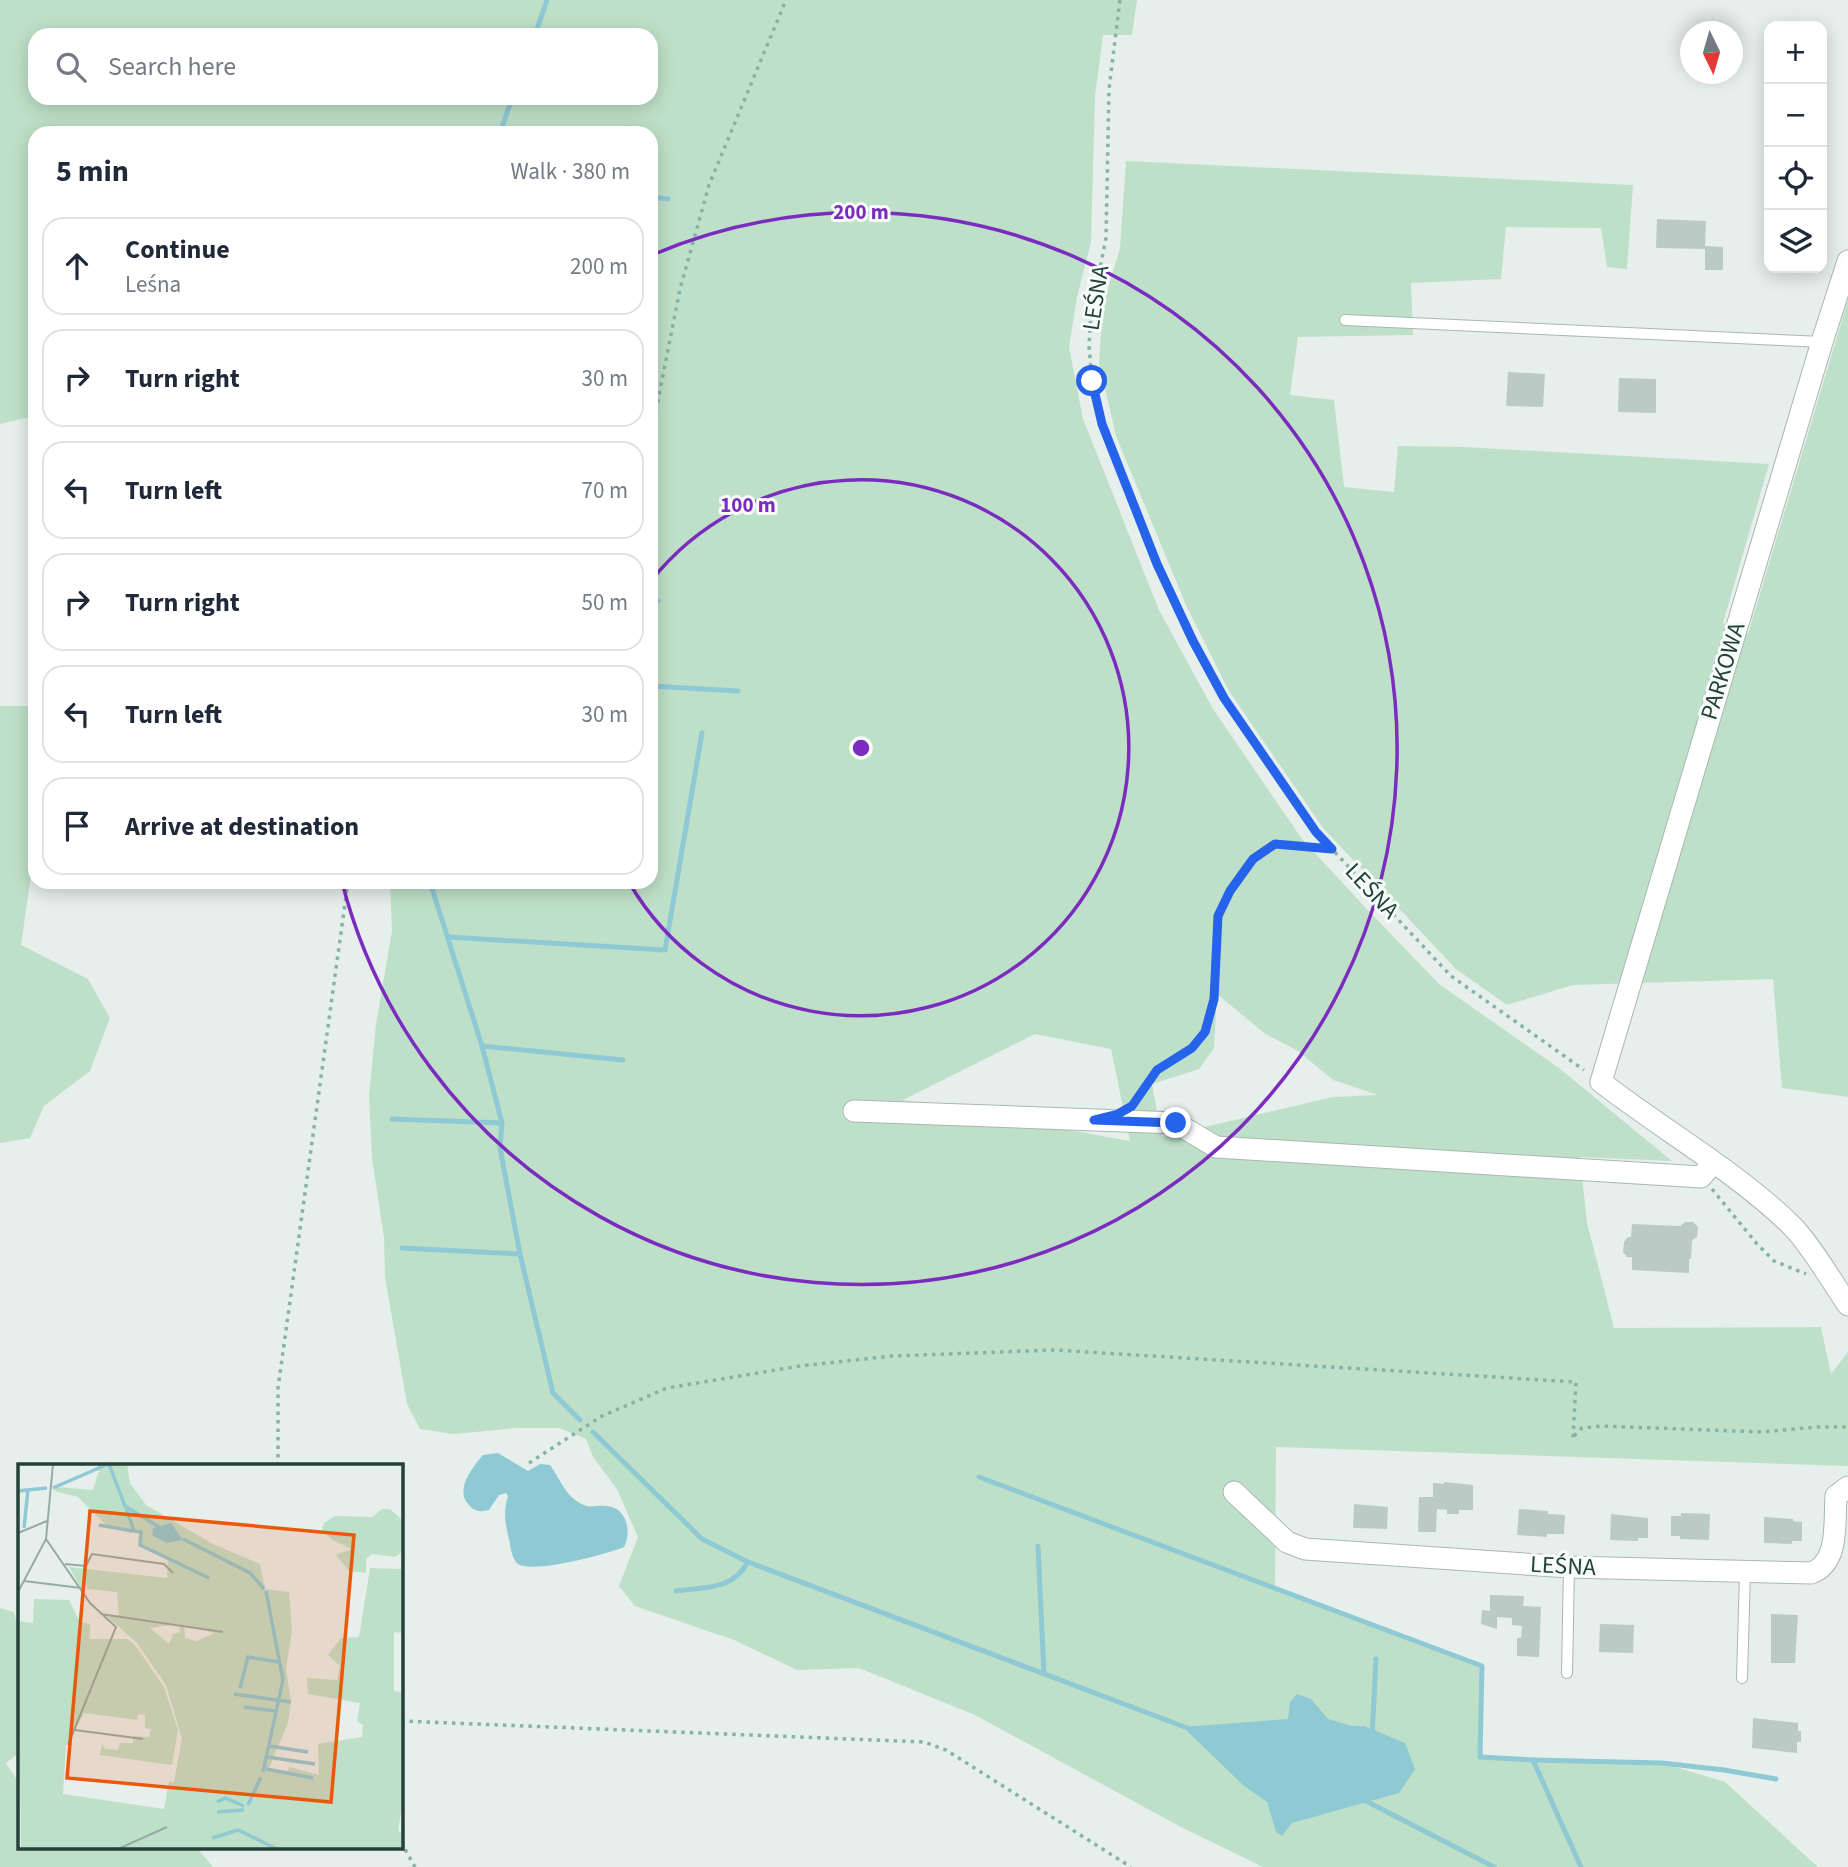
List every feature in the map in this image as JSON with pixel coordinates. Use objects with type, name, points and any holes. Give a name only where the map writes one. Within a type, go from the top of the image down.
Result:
[{"type":"street","name":"PARKOWA","points":[[1601,1082],[1848,261]]},
{"type":"street","points":[[1601,1082],[1707,1170],[1753,1191],[1794,1228],[1848,1305]]},
{"type":"street","points":[[854,1111],[1176,1123],[1216,1147],[1707,1170]]},
{"type":"street","name":"LEŚNA","points":[[1234,1492],[1287,1542],[1305,1549],[1569,1567],[1811,1573],[1820,1570],[1826,1563],[1833,1543],[1836,1496],[1848,1487]]},
{"type":"lane","points":[[1345,320],[1822,342]]},
{"type":"lane","points":[[1567,1673],[1569,1567]]},
{"type":"lane","points":[[1742,1678],[1745,1573]]},
{"type":"path","points":[[658,401],[680,289],[709,185],[786,0]]},
{"type":"path","name":"LEŚNA","points":[[1120,0],[1109,89],[1106,238],[1091,313],[1088,346],[1092,381],[1102,424],[1157,564],[1199,653],[1224,698],[1316,832],[1451,976],[1601,1082]]},
{"type":"path","points":[[1132,1106],[1157,1070],[1192,1048],[1205,1032],[1214,999],[1218,916],[1230,891],[1253,859],[1275,844],[1332,849]]},
{"type":"path","points":[[278,1464],[278,1388],[347,889]]},
{"type":"path","points":[[1707,1170],[1757,1244],[1774,1261],[1804,1274],[1829,1278]]},
{"type":"path","points":[[529,1462],[602,1416],[667,1388],[800,1366],[892,1356],[1054,1350],[1576,1382],[1573,1438],[1582,1427],[1601,1426],[1762,1432],[1848,1427]]},
{"type":"path","points":[[402,1721],[924,1742],[946,1750],[1131,1867]]},
{"type":"path","points":[[402,1844],[415,1867]]},
{"type":"green space","points":[[0,0],[1137,0],[1132,35],[1103,35],[1095,96],[1091,242],[1077,297],[1069,347],[1083,419],[1159,610],[1213,709],[1302,839],[1363,905],[1439,984],[1559,1068],[1672,1161],[1580,1157],[1587,1223],[1614,1328],[1821,1327],[1831,1374],[1848,1352],[1848,1466],[1276,1447],[1275,1589],[1482,1666],[1480,1757],[1662,1763],[1725,1782],[1818,1867],[1263,1867],[1181,1827],[975,1715],[859,1668],[797,1670],[734,1640],[635,1606],[619,1586],[638,1537],[617,1489],[593,1457],[586,1439],[559,1428],[517,1428],[453,1434],[420,1429],[407,1404],[385,1277],[384,1238],[372,1158],[369,1095],[376,1024],[392,931],[390,889],[658,889],[658,126],[28,126],[28,418],[0,424]],"holes":[[[1217,994],[1264,1033],[1298,1051],[1333,1080],[1378,1095],[1333,1097],[1162,1137],[1152,1084],[1199,1069],[1214,1048]],[[1035,1034],[1111,1049],[1130,1141],[903,1100]]]},
{"type":"green space","points":[[1126,161],[1633,185],[1627,269],[1607,267],[1601,228],[1506,227],[1501,279],[1411,283],[1413,335],[1298,337],[1290,395],[1334,400],[1344,487],[1394,492],[1398,446],[1464,447],[1769,464],[1723,623],[1748,634],[1848,300],[1848,1097],[1782,1088],[1773,979],[1573,985],[1507,1005],[1456,969],[1323,828],[1229,691],[1186,605],[1116,436],[1099,363],[1103,305],[1120,248]]},
{"type":"green space","points":[[0,706],[28,706],[29,889],[21,945],[88,979],[110,1018],[90,1071],[44,1106],[30,1138],[0,1143]]},
{"type":"green space","points":[[0,1608],[14,1612],[18,1630],[18,1754],[6,1763],[18,1781],[18,1850],[199,1850],[213,1867],[0,1867]]},
{"type":"water","points":[[498,1453],[528,1471],[540,1464],[550,1465],[566,1491],[583,1505],[613,1507],[619,1511],[626,1521],[628,1534],[624,1547],[554,1565],[538,1567],[518,1564],[513,1556],[506,1528],[506,1493],[499,1495],[489,1510],[481,1511],[469,1505],[463,1493],[467,1479],[483,1455]]},
{"type":"water","points":[[1297,1694],[1311,1699],[1328,1719],[1352,1726],[1364,1726],[1405,1743],[1415,1769],[1399,1793],[1292,1823],[1282,1836],[1276,1832],[1267,1802],[1243,1785],[1183,1727],[1288,1719],[1290,1702]]},
{"type":"building","points":[[1657,219],[1706,221],[1705,246],[1723,247],[1723,270],[1705,270],[1705,249],[1656,248]]},
{"type":"building","points":[[1508,372],[1545,374],[1543,407],[1506,406]]},
{"type":"building","points":[[1619,378],[1656,379],[1656,413],[1618,412]]},
{"type":"building","points":[[1685,1222],[1693,1222],[1698,1227],[1697,1237],[1692,1240],[1689,1273],[1632,1270],[1632,1257],[1627,1257],[1623,1252],[1624,1242],[1631,1237],[1632,1224],[1680,1226]]},
{"type":"building","points":[[1433,1483],[1473,1485],[1473,1510],[1459,1510],[1459,1514],[1447,1514],[1447,1510],[1437,1509],[1436,1532],[1418,1532],[1419,1497],[1433,1497]]},
{"type":"building","points":[[1354,1504],[1388,1507],[1387,1529],[1353,1528]]},
{"type":"building","points":[[1519,1509],[1565,1515],[1564,1534],[1547,1534],[1547,1537],[1517,1535]]},
{"type":"building","points":[[1681,1513],[1710,1514],[1709,1540],[1671,1536],[1671,1516],[1681,1516]]},
{"type":"building","points":[[1611,1514],[1648,1518],[1648,1538],[1638,1538],[1638,1541],[1610,1540]]},
{"type":"building","points":[[1764,1517],[1802,1522],[1802,1541],[1792,1541],[1792,1544],[1764,1543]]},
{"type":"building","points":[[1490,1595],[1524,1596],[1523,1606],[1541,1607],[1539,1657],[1517,1656],[1517,1638],[1521,1638],[1522,1626],[1512,1625],[1512,1618],[1497,1617],[1497,1629],[1481,1624],[1482,1610],[1490,1611]]},
{"type":"building","points":[[1771,1614],[1798,1615],[1795,1663],[1771,1663]]},
{"type":"building","points":[[1600,1624],[1634,1625],[1633,1653],[1599,1652]]},
{"type":"building","points":[[1753,1718],[1798,1723],[1801,1742],[1797,1742],[1797,1753],[1752,1748]]},
{"type":"waterway","points":[[537,28],[547,0]]},
{"type":"waterway","points":[[502,126],[510,105]]},
{"type":"waterway","points":[[658,198],[668,199]]},
{"type":"waterway","points":[[658,686],[738,691]]},
{"type":"waterway","points":[[448,937],[665,950],[702,733]]},
{"type":"waterway","points":[[432,889],[482,1046],[502,1123],[500,1148],[520,1254],[553,1393],[580,1420]]},
{"type":"waterway","points":[[482,1046],[623,1060]]},
{"type":"waterway","points":[[392,1119],[502,1123]]},
{"type":"waterway","points":[[402,1248],[520,1254]]},
{"type":"waterway","points":[[593,1432],[702,1539],[748,1562],[1190,1729]]},
{"type":"waterway","points":[[979,1477],[1482,1666],[1480,1757],[1533,1760],[1581,1867]]},
{"type":"waterway","points":[[1038,1546],[1044,1674]]},
{"type":"waterway","points":[[676,1591],[726,1582],[742,1571],[748,1562]]},
{"type":"waterway","points":[[1372,1737],[1376,1659]]},
{"type":"waterway","points":[[1533,1760],[1662,1763],[1776,1779]]},
{"type":"waterway","points":[[1364,1800],[1494,1867]]},
{"type":"route","points":[[1092,381],[1102,424],[1157,564],[1193,641],[1224,698],[1316,832],[1332,849],[1275,844],[1253,859],[1230,891],[1218,916],[1214,999],[1205,1032],[1192,1048],[1157,1070],[1132,1106],[1118,1114],[1094,1120],[1176,1123]]}]
